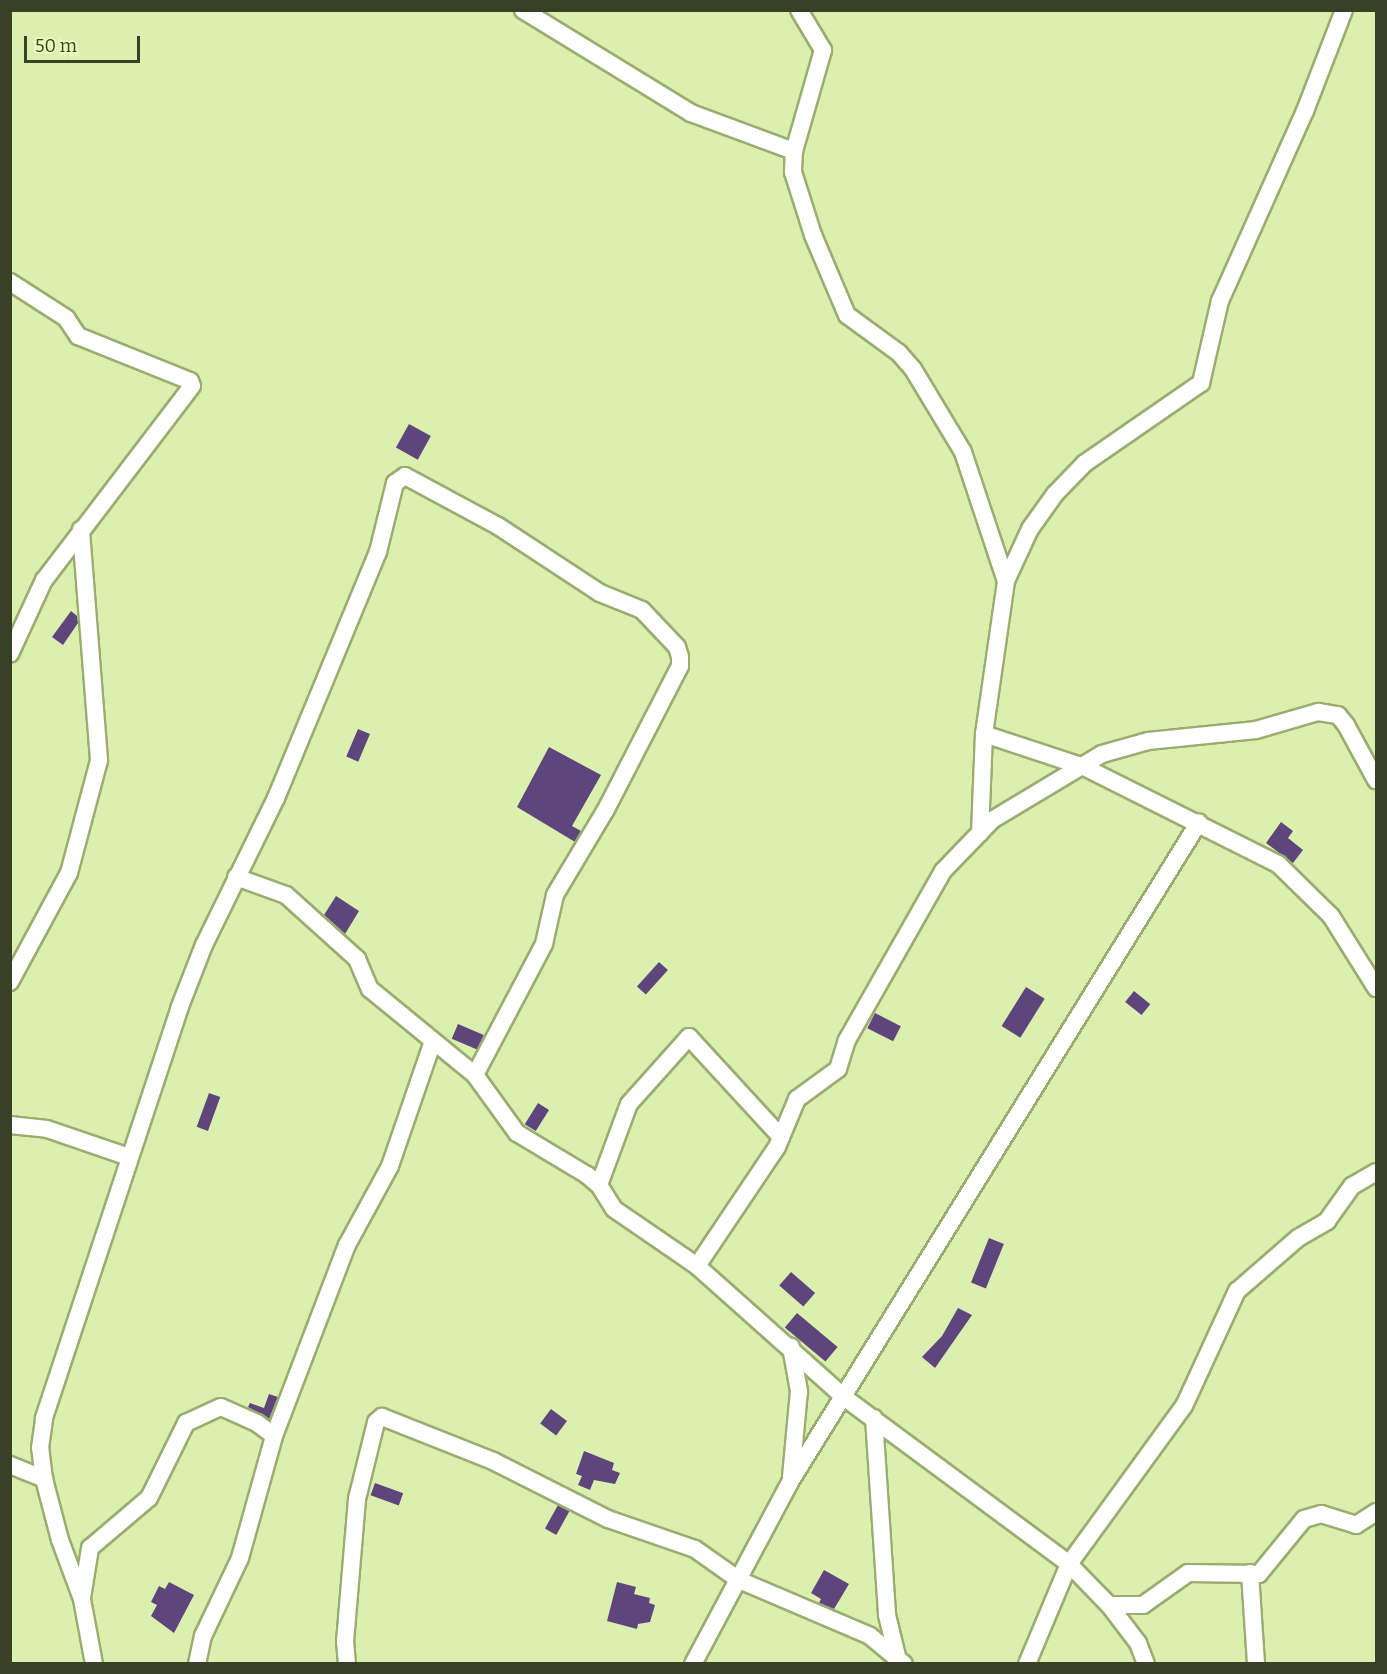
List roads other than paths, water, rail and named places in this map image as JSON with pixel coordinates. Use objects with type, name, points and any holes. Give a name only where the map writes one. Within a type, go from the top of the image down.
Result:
[{"type":"street","points":[[523,10],[691,113],[794,150]]},
{"type":"street","points":[[799,10],[823,50],[794,150],[793,172],[813,235],[848,315],[898,353],[914,369],[963,452],[1006,581],[1006,599],[984,734],[980,833]]},
{"type":"street","points":[[1006,581],[1030,529],[1055,494],[1085,463],[1201,383],[1220,302],[1305,111],[1344,10]]},
{"type":"street","points":[[10,282],[66,318],[78,336],[192,383],[35,594],[28,621],[10,654]]},
{"type":"street","points":[[94,1664],[82,1599],[60,1540],[44,1479],[40,1448],[44,1418],[178,1009],[236,877],[276,798],[378,552],[399,478],[405,476],[488,520],[600,593],[649,615],[677,647],[680,666],[605,811],[555,896],[544,944],[475,1076]]},
{"type":"street","points":[[10,982],[69,873],[99,760],[81,530]]},
{"type":"street","points":[[698,1266],[781,1137],[801,1093],[838,1069],[846,1040],[943,871],[992,820],[1044,787],[1084,767],[1102,754],[1148,741],[1256,730],[1317,712],[1329,712],[1346,725],[1377,780]]},
{"type":"street","points":[[984,734],[1084,767],[1199,822],[1278,864],[1307,890],[1348,939],[1377,988]]},
{"type":"street","points":[[693,1664],[790,1482],[845,1398],[1199,822]]},
{"type":"street","points":[[236,877],[291,899],[357,959],[376,996],[475,1076],[517,1133],[599,1185],[614,1209],[698,1266],[791,1347],[845,1398],[1068,1564],[1109,1605],[1138,1643],[1146,1664]]},
{"type":"street","points":[[599,1185],[630,1104],[688,1037],[781,1137]]},
{"type":"street","points":[[197,1664],[203,1636],[240,1558],[274,1436],[347,1245],[390,1166],[433,1041]]},
{"type":"street","points":[[10,1125],[47,1129],[129,1157]]},
{"type":"street","points":[[1027,1664],[1068,1564],[1184,1406],[1237,1291],[1298,1238],[1327,1221],[1352,1186],[1377,1172]]},
{"type":"street","points":[[790,1482],[799,1391],[791,1347]]},
{"type":"street","points":[[82,1599],[90,1548],[148,1498],[186,1423],[222,1407],[257,1423],[274,1436]]},
{"type":"street","points":[[347,1664],[345,1642],[357,1498],[376,1422],[382,1417],[493,1461],[601,1516],[695,1549],[739,1580],[870,1636],[900,1662]]},
{"type":"street","points":[[874,1418],[886,1615],[900,1662]]},
{"type":"street","points":[[10,1466],[44,1479]]},
{"type":"street","points":[[1109,1605],[1143,1605],[1188,1573],[1250,1573],[1266,1570],[1304,1519],[1321,1514],[1356,1525],[1377,1512]]},
{"type":"street","points":[[1250,1573],[1256,1664]]}]
